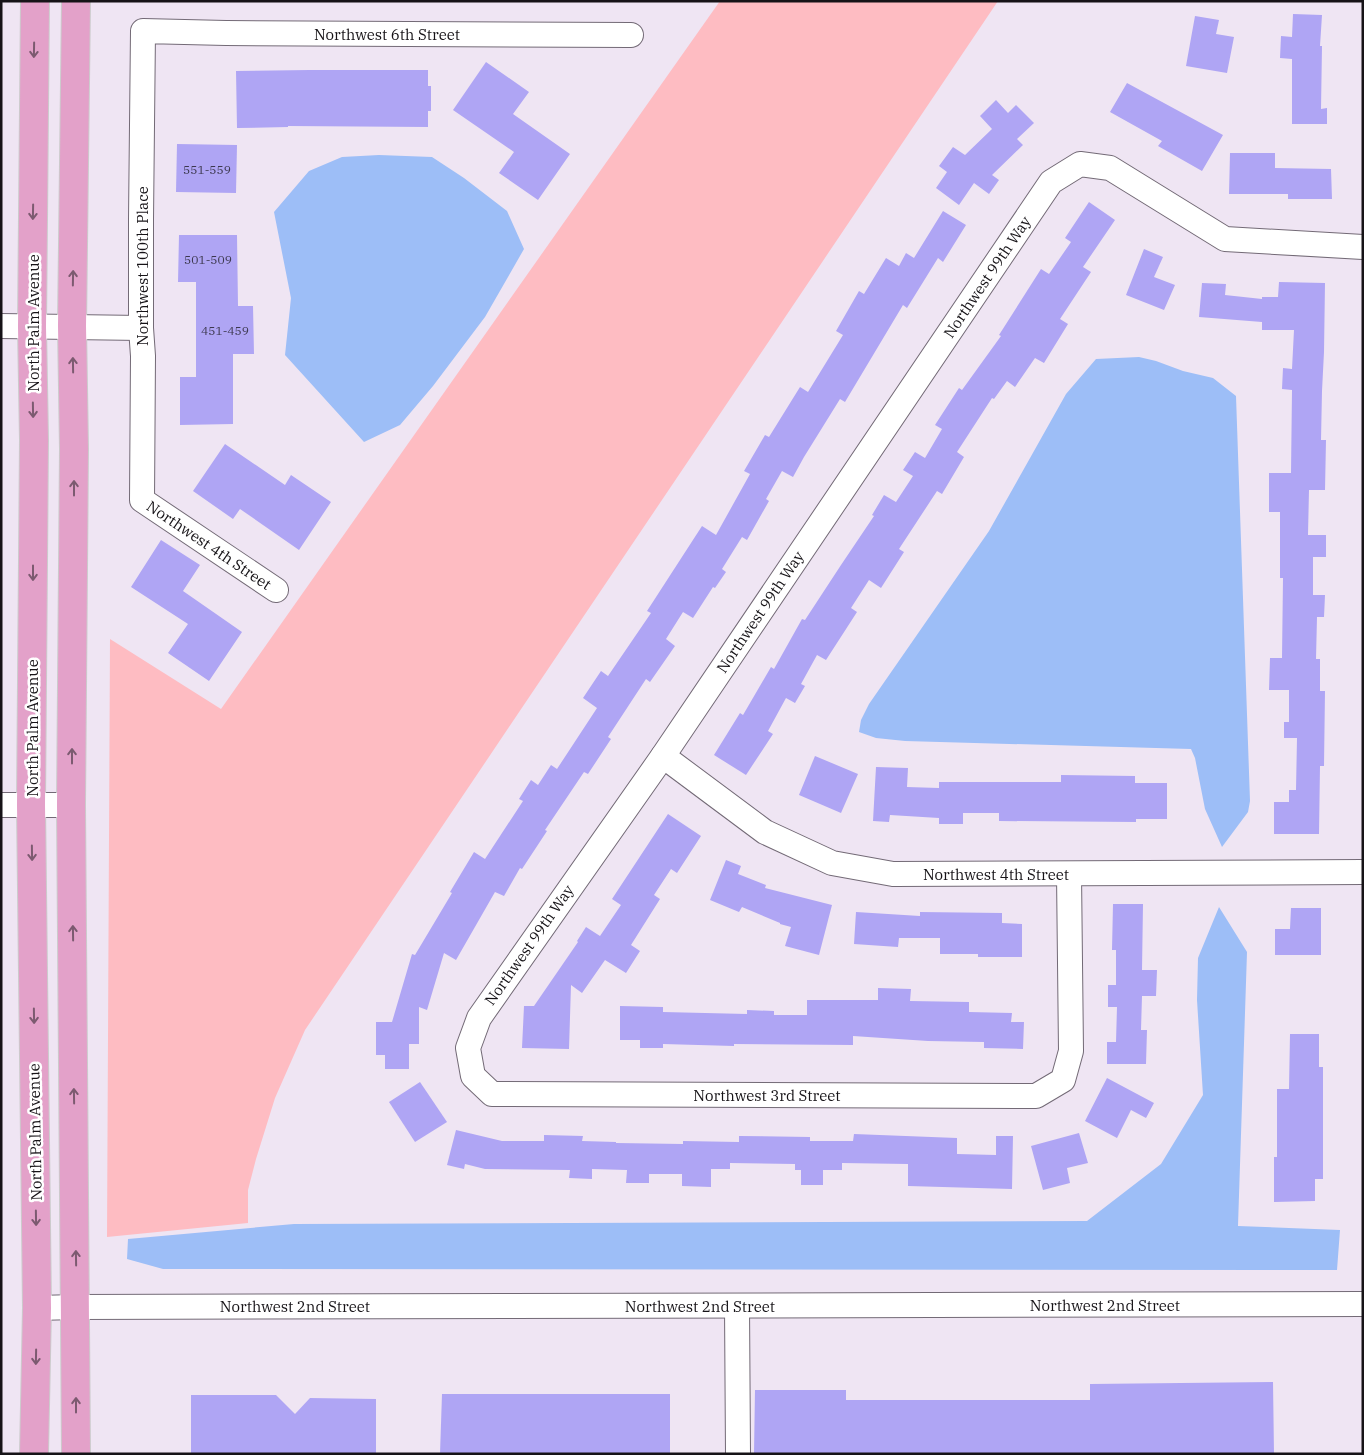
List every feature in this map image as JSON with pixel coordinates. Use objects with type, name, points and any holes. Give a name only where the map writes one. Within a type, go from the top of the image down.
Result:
[{"type":"main road","name":"North Palm Avenue","points":[[34,1454],[37,1308],[31,804],[35,1]]},
{"type":"main road","points":[[76,1],[72,326],[74,468],[72,805],[76,1454]]},
{"type":"street","name":"Northwest 6th Street","points":[[143,31],[631,35]]},
{"type":"street","name":"Northwest 100th Place","points":[[142,500],[143,31]]},
{"type":"street","name":"Northwest 99th Way","points":[[473,1076],[468,1048],[479,1018],[663,756],[1051,182],[1080,164],[1110,168],[1225,239],[1363,247]]},
{"type":"street","points":[[1,326],[141,328]]},
{"type":"street","name":"Northwest 4th Street","points":[[142,500],[276,590]]},
{"type":"street","name":"Northwest 4th Street","points":[[663,756],[765,832],[832,863],[894,874],[1363,872]]},
{"type":"street","points":[[1,804],[72,805]]},
{"type":"street","name":"Northwest 3rd Street","points":[[473,1076],[492,1094],[1036,1096],[1063,1080],[1071,1051],[1069,874]]},
{"type":"street","name":"Northwest 2nd Street","points":[[37,1308],[1363,1304]]},
{"type":"street","points":[[737,1306],[738,1454]]},
{"type":"shaded area","points":[[720,1],[998,1],[305,1030],[275,1098],[256,1159],[248,1190],[248,1223],[107,1237],[110,639],[221,709]]},
{"type":"water","points":[[379,155],[432,157],[464,178],[507,211],[524,249],[485,317],[433,386],[400,425],[364,442],[285,355],[291,298],[274,212],[309,171],[342,157]]},
{"type":"water","points":[[1139,357],[1213,378],[1236,396],[1250,801],[1248,812],[1222,847],[1205,809],[1195,758],[1191,749],[905,741],[876,738],[859,732],[861,720],[869,704],[989,531],[1066,394],[1096,359]]},
{"type":"water","points":[[1219,907],[1247,952],[1238,1226],[1340,1230],[1337,1270],[163,1269],[127,1259],[128,1239],[294,1224],[1087,1221],[1161,1164],[1203,1095],[1197,1000],[1198,958]]},
{"type":"building","points":[[1293,14],[1322,15],[1320,46],[1322,46],[1321,109],[1327,108],[1327,124],[1292,124],[1292,59],[1280,58],[1281,36],[1292,37]]},
{"type":"building","points":[[1195,16],[1219,20],[1216,34],[1234,37],[1227,73],[1186,66]]},
{"type":"building","points":[[486,62],[529,92],[513,114],[570,154],[538,200],[499,173],[514,152],[453,110]]},
{"type":"building","points":[[428,70],[428,86],[431,86],[431,111],[428,111],[428,127],[288,126],[237,128],[236,71]]},
{"type":"building","points":[[1127,83],[1223,135],[1202,171],[1158,146],[1162,141],[1110,112]]},
{"type":"building","points":[[996,100],[1008,113],[1016,105],[1034,123],[1017,139],[1023,145],[992,175],[999,180],[989,194],[974,183],[959,205],[936,188],[947,172],[939,166],[953,147],[965,155],[992,129],[980,116]]},
{"type":"building","points":[[177,144],[237,145],[236,193],[176,192]]},
{"type":"building","points":[[1230,153],[1275,153],[1275,168],[1331,169],[1332,199],[1288,199],[1288,194],[1229,194]]},
{"type":"building","points":[[1089,202],[1115,220],[1083,267],[1091,272],[1060,319],[1068,324],[1044,363],[1035,358],[1015,387],[1007,381],[994,399],[992,398],[957,452],[964,457],[942,494],[937,491],[899,549],[904,552],[881,588],[869,580],[851,608],[857,612],[826,660],[817,655],[801,684],[805,686],[795,703],[786,698],[768,731],[773,734],[746,775],[714,755],[740,713],[743,715],[771,667],[774,669],[802,619],[805,620],[874,516],[872,515],[884,495],[896,502],[913,476],[903,470],[915,452],[925,458],[942,429],[935,425],[959,388],[962,390],[1001,336],[999,335],[1041,269],[1049,274],[1071,242],[1065,238]]},
{"type":"building","points":[[943,211],[966,225],[943,262],[938,258],[907,308],[903,305],[845,402],[840,399],[793,477],[782,471],[766,499],[769,501],[747,540],[742,537],[722,569],[726,572],[715,588],[713,587],[693,618],[683,612],[666,639],[675,646],[650,682],[646,679],[608,737],[611,739],[588,774],[584,772],[545,830],[547,831],[522,869],[520,868],[504,896],[495,892],[456,960],[444,953],[427,1010],[419,1007],[419,1044],[409,1044],[409,1069],[385,1069],[385,1055],[376,1055],[376,1022],[392,1022],[412,954],[415,955],[474,852],[485,859],[523,801],[519,799],[531,780],[538,785],[551,765],[557,769],[597,708],[583,698],[601,671],[608,676],[651,613],[647,611],[702,526],[716,535],[750,474],[744,471],[765,435],[769,437],[800,387],[808,392],[843,335],[836,331],[859,291],[864,294],[886,258],[899,266],[906,253],[914,258]]},
{"type":"building","points":[[179,235],[237,235],[238,306],[253,306],[254,354],[233,354],[233,424],[180,425],[180,377],[196,377],[196,282],[178,282]]},
{"type":"building","points":[[1144,249],[1163,257],[1154,277],[1175,285],[1164,310],[1126,295]]},
{"type":"building","points":[[1279,282],[1325,283],[1321,440],[1326,440],[1325,490],[1309,490],[1308,535],[1326,535],[1326,557],[1313,557],[1313,595],[1325,595],[1324,617],[1317,617],[1316,659],[1320,659],[1320,691],[1325,691],[1324,766],[1320,766],[1319,834],[1274,834],[1274,802],[1289,802],[1289,790],[1296,790],[1297,738],[1284,738],[1284,722],[1289,722],[1289,690],[1269,690],[1270,658],[1282,658],[1283,578],[1280,578],[1280,512],[1269,512],[1269,473],[1291,473],[1292,390],[1282,389],[1283,368],[1292,369],[1294,330],[1262,330],[1262,322],[1199,317],[1202,283],[1226,284],[1225,295],[1262,299],[1262,297],[1278,297]]},
{"type":"building","points":[[225,444],[285,485],[291,475],[331,502],[299,550],[240,509],[233,519],[193,491]]},
{"type":"building","points":[[161,540],[200,565],[183,591],[242,632],[209,681],[168,653],[188,624],[131,587]]},
{"type":"building","points":[[815,756],[858,774],[841,813],[799,795]]},
{"type":"building","points":[[876,767],[908,768],[907,787],[939,788],[939,782],[1061,782],[1061,775],[1135,776],[1135,783],[1167,783],[1167,819],[1136,819],[1136,822],[999,821],[999,813],[963,813],[963,824],[939,824],[939,818],[890,815],[889,822],[873,821]]},
{"type":"building","points":[[668,814],[701,836],[677,873],[671,869],[654,895],[660,899],[631,945],[640,951],[626,973],[605,960],[582,993],[571,985],[569,1049],[522,1048],[524,1006],[534,1006],[578,942],[586,927],[600,936],[621,905],[612,899]]},
{"type":"building","points":[[726,860],[741,866],[738,874],[766,885],[765,888],[832,905],[819,955],[785,946],[791,927],[742,907],[739,912],[710,900]]},
{"type":"building","points":[[1113,904],[1143,904],[1142,970],[1157,970],[1156,996],[1142,996],[1141,1030],[1147,1030],[1146,1064],[1107,1064],[1107,1042],[1116,1042],[1117,1007],[1108,1007],[1108,985],[1116,985],[1116,950],[1112,950]]},
{"type":"building","points":[[1291,908],[1321,908],[1321,955],[1275,955],[1275,929],[1290,929]]},
{"type":"building","points":[[856,912],[920,916],[920,912],[1002,913],[1002,923],[1022,924],[1022,957],[978,957],[978,954],[940,954],[940,938],[899,938],[898,947],[854,944]]},
{"type":"building","points":[[878,988],[911,989],[910,1001],[969,1002],[969,1012],[1012,1013],[1011,1022],[1024,1022],[1023,1049],[984,1048],[984,1042],[928,1041],[853,1036],[853,1045],[734,1044],[734,1046],[663,1044],[663,1048],[640,1048],[640,1040],[620,1040],[620,1006],[663,1007],[663,1012],[747,1014],[747,1010],[774,1011],[774,1015],[807,1015],[807,1000],[878,1000]]},
{"type":"building","points":[[1290,1034],[1319,1034],[1319,1067],[1323,1067],[1323,1179],[1315,1179],[1315,1201],[1274,1202],[1274,1157],[1277,1157],[1277,1089],[1289,1089]]},
{"type":"building","points":[[1107,1078],[1154,1103],[1146,1118],[1131,1110],[1117,1138],[1085,1121]]},
{"type":"building","points":[[420,1082],[447,1122],[415,1142],[389,1102]]},
{"type":"building","points":[[456,1130],[502,1141],[544,1141],[544,1135],[583,1136],[582,1141],[616,1143],[683,1144],[683,1141],[739,1142],[739,1136],[810,1137],[810,1141],[853,1141],[854,1134],[957,1138],[957,1154],[996,1155],[996,1136],[1013,1136],[1012,1189],[908,1186],[908,1164],[842,1163],[842,1170],[823,1170],[823,1185],[801,1185],[801,1170],[795,1170],[795,1164],[730,1163],[730,1169],[711,1169],[711,1187],[682,1186],[682,1174],[649,1174],[649,1183],[626,1183],[627,1170],[592,1169],[592,1179],[569,1178],[570,1170],[485,1169],[465,1164],[464,1169],[447,1165]]},
{"type":"building","points":[[1079,1133],[1088,1163],[1067,1168],[1070,1183],[1043,1190],[1031,1146]]},
{"type":"building","points":[[1273,1382],[1274,1454],[754,1454],[755,1390],[846,1390],[846,1400],[1090,1400],[1090,1384]]},
{"type":"building","points":[[442,1394],[670,1394],[670,1454],[440,1454]]},
{"type":"building","points":[[191,1395],[276,1395],[295,1414],[310,1398],[376,1399],[376,1454],[191,1454]]}]
